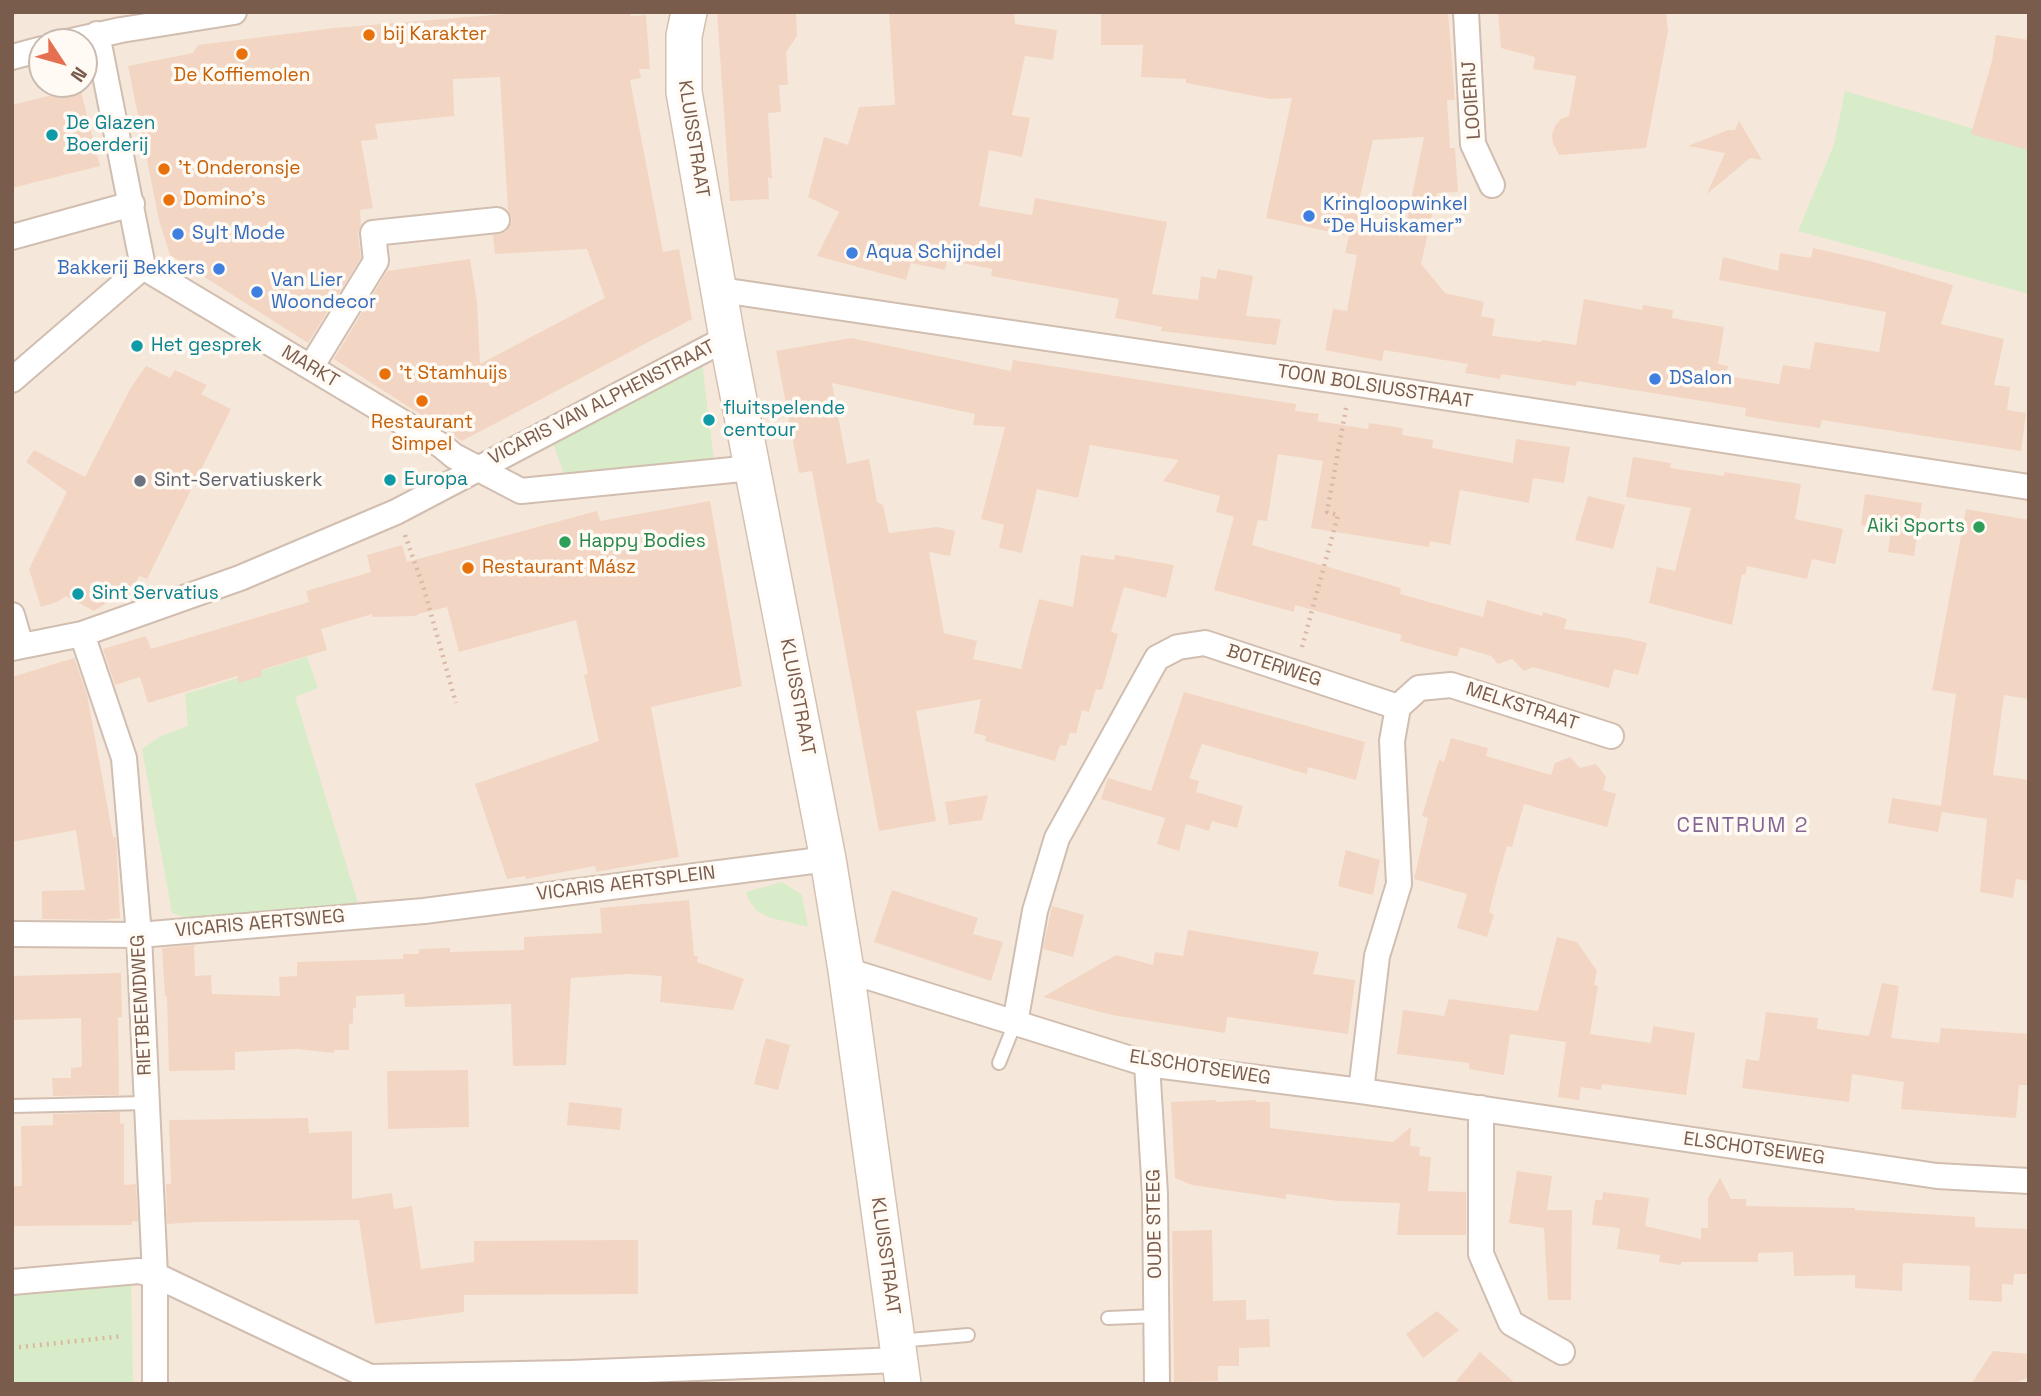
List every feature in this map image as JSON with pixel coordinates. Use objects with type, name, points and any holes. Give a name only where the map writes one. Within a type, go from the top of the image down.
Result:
[{"type":"street","points":[[98,33],[119,21],[234,12]]},
{"type":"street","name":"KLUISSTRAAT","points":[[689,12],[683,45],[684,92],[721,290],[727,338],[828,859],[900,1362]]},
{"type":"street","name":"LOOIERIJ","points":[[1466,12],[1473,144],[1492,185]]},
{"type":"street","points":[[12,380],[143,267],[98,39]]},
{"type":"street","points":[[12,237],[132,204]]},
{"type":"street","points":[[311,367],[376,261],[373,233],[496,220]]},
{"type":"street","name":"MARKT","points":[[143,267],[442,446],[454,456],[477,467]]},
{"type":"street","name":"TOON BOLSIUSSTRAAT","points":[[721,290],[2029,487]]},
{"type":"street","name":"VICARIS VAN ALPHENSTRAAT","points":[[17,647],[82,634],[240,579],[396,512],[477,467],[727,338]]},
{"type":"street","name":"VICARIS VAN ALPHENSTRAAT","points":[[477,467],[521,491],[752,468]]},
{"type":"street","points":[[12,615],[17,647]]},
{"type":"street","name":"RIETBEEMDWEG","points":[[82,634],[124,758],[139,935],[155,1275],[155,1384]]},
{"type":"street","name":"BOTERWEG","points":[[1015,1023],[1035,911],[1057,838],[1157,658],[1178,647],[1205,643],[1398,707]]},
{"type":"street","name":"MELKSTRAAT","points":[[1398,707],[1419,688],[1451,685],[1611,736]]},
{"type":"street","points":[[1361,1091],[1377,956],[1399,884],[1392,741],[1398,707]]},
{"type":"street","name":"VICARIS AERTSPLEIN","points":[[424,911],[828,859]]},
{"type":"street","name":"VICARIS AERTSWEG","points":[[12,934],[139,935],[424,911]]},
{"type":"street","name":"ELSCHOTSEWEG","points":[[846,970],[1147,1064],[1481,1108],[1937,1176],[2029,1181]]},
{"type":"street","name":"OUDE STEEG","points":[[1147,1064],[1156,1194],[1157,1384]]},
{"type":"street","points":[[1481,1108],[1480,1254],[1511,1323],[1562,1352]]},
{"type":"street","points":[[12,1282],[139,1271],[155,1275],[370,1377],[900,1362]]},
{"type":"lane","points":[[999,1063],[1015,1023]]},
{"type":"lane","points":[[12,1106],[147,1103]]},
{"type":"lane","points":[[1108,1318],[1156,1316]]},
{"type":"lane","points":[[900,1362],[968,1335]]},
{"type":"path","points":[[1294,673],[1338,515],[1327,512],[1351,383]]},
{"type":"path","points":[[396,512],[424,589],[456,703]]},
{"type":"path","points":[[12,1348],[123,1336]]},
{"type":"shaded area","points":[[12,12],[2029,12],[2029,1384],[12,1384]]},
{"type":"green space","points":[[1845,91],[2029,145],[2029,294],[1798,231],[1834,145]]},
{"type":"green space","points":[[702,361],[714,462],[565,477],[551,437]]},
{"type":"green space","points":[[307,657],[318,688],[295,697],[358,903],[189,918],[172,913],[142,749],[161,736],[188,726],[185,694]]},
{"type":"green space","points":[[782,882],[802,895],[808,927],[771,918],[757,911],[749,900],[746,892]]},
{"type":"green space","points":[[131,1282],[133,1384],[12,1384],[12,1296]]},
{"type":"building","points":[[530,12],[630,12],[631,16],[646,15],[650,69],[639,69],[641,78],[630,80],[663,252],[679,249],[692,319],[462,441],[334,359],[387,271],[470,259],[477,302],[480,364],[605,298],[587,249],[495,254],[493,235],[506,232],[512,219],[508,210],[500,77],[453,79],[454,116],[375,124],[378,139],[361,141],[373,208],[360,210],[361,225],[358,235],[361,258],[308,343],[170,255],[159,220],[128,66],[193,53],[198,45],[334,28]]},
{"type":"building","points":[[717,12],[796,12],[797,36],[786,52],[788,85],[779,85],[781,112],[768,113],[772,179],[768,177],[769,199],[730,201]]},
{"type":"building","points":[[889,12],[1014,12],[1015,24],[1057,30],[1053,60],[1025,56],[1012,115],[1030,118],[1022,157],[989,150],[979,206],[1032,215],[1035,198],[1167,222],[1152,294],[1198,300],[1201,276],[1216,279],[1218,269],[1253,276],[1246,316],[1281,319],[1276,345],[1161,331],[1162,327],[1115,318],[1119,299],[991,276],[992,269],[947,260],[945,270],[911,263],[906,280],[817,256],[839,212],[808,197],[824,137],[848,145],[859,107],[895,105]]},
{"type":"building","points":[[1101,12],[1448,12],[1455,100],[1447,100],[1450,148],[1455,148],[1458,192],[1437,193],[1421,264],[1445,293],[1484,302],[1481,316],[1495,319],[1492,336],[1576,345],[1584,299],[1642,310],[1643,305],[1673,310],[1672,318],[1724,327],[1718,364],[1728,366],[1726,376],[1779,384],[1783,365],[1810,369],[1815,342],[1879,352],[1886,312],[1719,280],[1723,257],[1778,271],[1780,253],[1811,258],[1813,248],[1953,285],[1941,324],[2004,339],[1994,385],[2010,387],[2007,410],[2026,413],[2021,451],[1822,420],[1820,428],[1773,421],[1745,416],[1746,408],[1577,381],[1576,386],[1501,374],[1500,379],[1465,373],[1468,364],[1384,350],[1382,361],[1325,350],[1333,309],[1347,311],[1357,255],[1345,253],[1349,236],[1266,218],[1292,98],[1270,99],[1186,83],[1186,79],[1141,77],[1143,45],[1101,45]],"holes":[[[1424,137],[1406,225],[1356,214],[1373,140]]]},
{"type":"building","points":[[1498,12],[1666,12],[1668,31],[1646,148],[1559,155],[1552,134],[1561,119],[1569,116],[1576,76],[1533,69],[1535,57],[1501,48]]},
{"type":"building","points":[[1996,35],[2029,40],[2029,150],[1971,134],[1992,61]]},
{"type":"building","name":"De Glazen Boerderij","points":[[40,98],[83,98],[100,166],[12,188],[12,105]]},
{"type":"building","points":[[1739,121],[1762,160],[1750,158],[1707,194],[1725,153],[1688,146],[1728,130],[1735,130]]},
{"type":"building","points":[[851,338],[1011,371],[1013,360],[1296,404],[1295,411],[1319,414],[1317,421],[1368,429],[1369,423],[1403,428],[1402,435],[1433,440],[1432,448],[1513,463],[1516,439],[1570,447],[1564,483],[1533,478],[1529,503],[1460,490],[1450,545],[1430,541],[1429,547],[1311,528],[1323,461],[1278,454],[1267,521],[1258,520],[1252,545],[1401,588],[1400,594],[1483,617],[1487,600],[1542,616],[1543,612],[1567,619],[1564,629],[1647,643],[1638,675],[1614,669],[1609,688],[1533,667],[1524,671],[1512,659],[1498,664],[1491,656],[1460,647],[1457,657],[1400,641],[1402,635],[1295,605],[1294,612],[1214,590],[1234,517],[1216,512],[1220,496],[1163,481],[1179,460],[1090,445],[1078,498],[1037,489],[1022,553],[999,548],[1004,525],[981,519],[1005,427],[973,425],[975,414],[832,383],[847,464],[869,459],[877,502],[883,505],[889,533],[937,527],[955,531],[950,556],[929,552],[944,633],[977,641],[973,659],[1021,669],[1039,599],[1073,607],[1081,555],[1114,560],[1115,555],[1174,565],[1166,598],[1124,587],[1111,632],[1118,634],[1102,690],[1096,689],[1089,712],[1082,710],[1076,734],[1070,732],[1066,746],[1060,745],[1055,761],[985,741],[986,736],[974,733],[981,699],[916,711],[936,821],[879,831],[812,471],[799,473],[776,351]]},
{"type":"building","name":"Sint-Servatiuskerk","points":[[146,366],[170,378],[175,370],[207,385],[201,394],[231,409],[147,579],[139,576],[129,597],[122,593],[94,611],[66,596],[41,607],[29,569],[67,492],[26,462],[34,450],[85,477],[130,389]]},
{"type":"building","points":[[1633,457],[1671,463],[1670,468],[1724,476],[1724,472],[1801,484],[1795,519],[1843,529],[1835,564],[1812,559],[1807,579],[1747,566],[1745,575],[1742,574],[1732,625],[1649,603],[1657,567],[1675,571],[1691,508],[1626,497]]},
{"type":"building","points":[[1865,494],[1922,503],[1914,556],[1888,552],[1891,530],[1861,525]]},
{"type":"building","points":[[1588,496],[1625,505],[1613,549],[1575,540]]},
{"type":"building","points":[[710,501],[742,686],[651,707],[679,857],[596,872],[595,866],[526,879],[525,876],[507,879],[475,784],[599,741],[584,675],[588,674],[576,620],[459,652],[447,607],[416,616],[373,617],[372,614],[321,629],[327,650],[261,670],[262,676],[239,683],[237,676],[148,703],[140,677],[115,685],[103,649],[146,636],[151,649],[309,602],[306,591],[371,572],[367,555],[402,545],[407,562],[597,511],[600,521]]},
{"type":"building","points":[[1966,509],[2029,520],[2029,699],[2004,695],[1993,775],[2029,780],[2029,881],[2016,879],[2013,898],[1980,892],[1987,819],[1942,812],[1938,832],[1888,823],[1892,798],[1941,806],[1956,694],[1932,690]]},
{"type":"building","points":[[74,658],[87,694],[113,837],[116,837],[120,918],[42,919],[42,891],[85,890],[76,830],[12,842],[12,677]]},
{"type":"building","points":[[1184,692],[1365,742],[1356,780],[1308,767],[1307,774],[1202,744],[1189,778],[1199,781],[1196,792],[1243,806],[1237,828],[1212,821],[1209,831],[1186,824],[1179,851],[1157,844],[1165,818],[1101,799],[1108,778],[1151,791]]},
{"type":"building","points":[[1451,738],[1488,748],[1486,756],[1551,775],[1555,763],[1570,757],[1580,768],[1596,764],[1606,777],[1603,790],[1616,794],[1607,827],[1524,804],[1512,847],[1507,846],[1498,877],[1489,912],[1494,915],[1487,937],[1457,928],[1467,894],[1414,879],[1428,818],[1422,816],[1439,760],[1444,762]]},
{"type":"building","points":[[988,795],[982,820],[949,825],[945,802]]},
{"type":"building","points":[[1346,850],[1380,860],[1373,895],[1338,886]]},
{"type":"building","points":[[892,890],[978,918],[973,934],[1003,942],[991,981],[874,942]]},
{"type":"building","points":[[689,900],[694,956],[698,956],[697,962],[744,979],[733,1010],[660,1002],[662,976],[629,974],[571,978],[566,1065],[513,1066],[511,1004],[405,1007],[404,994],[356,996],[353,1023],[349,1024],[349,1050],[334,1050],[334,1053],[297,1049],[235,1052],[235,1070],[169,1071],[167,996],[162,948],[194,945],[195,976],[211,975],[212,994],[280,996],[279,977],[297,976],[297,962],[403,959],[403,954],[419,954],[419,949],[450,948],[450,952],[524,950],[524,937],[602,933],[600,908]]},
{"type":"building","points":[[1052,906],[1084,915],[1073,957],[1043,949]]},
{"type":"building","points":[[1188,930],[1319,952],[1313,974],[1355,980],[1348,1034],[1227,1017],[1225,1033],[1112,1015],[1043,997],[1116,955],[1153,965],[1155,952],[1183,956]]},
{"type":"building","points":[[1557,937],[1577,942],[1597,971],[1594,985],[1598,986],[1590,1034],[1651,1043],[1653,1026],[1695,1033],[1686,1095],[1602,1084],[1601,1090],[1581,1087],[1579,1100],[1558,1097],[1566,1042],[1510,1034],[1504,1075],[1469,1069],[1469,1063],[1397,1054],[1403,1010],[1444,1016],[1449,999],[1538,1011]]},
{"type":"building","points":[[121,973],[122,1017],[118,1017],[119,1095],[53,1096],[52,1078],[71,1078],[71,1068],[82,1067],[81,1018],[12,1020],[12,976]]},
{"type":"building","points":[[1882,983],[1899,986],[1891,1038],[1939,1043],[1941,1028],[2029,1034],[2029,1085],[2019,1085],[2016,1118],[1901,1109],[1904,1082],[1852,1074],[1849,1102],[1742,1088],[1746,1059],[1759,1061],[1766,1012],[1818,1018],[1817,1029],[1869,1036]]},
{"type":"building","points":[[766,1038],[790,1045],[778,1090],[754,1084]]},
{"type":"building","points":[[468,1070],[469,1127],[388,1129],[387,1071]]},
{"type":"building","points":[[569,1102],[622,1108],[620,1130],[567,1125]]},
{"type":"building","points":[[1171,1102],[1270,1102],[1270,1128],[1393,1142],[1411,1127],[1410,1146],[1420,1147],[1419,1156],[1431,1157],[1428,1191],[1466,1192],[1466,1235],[1397,1235],[1400,1203],[1338,1201],[1286,1194],[1286,1199],[1192,1185],[1175,1178]]},
{"type":"building","points":[[120,1112],[120,1124],[124,1123],[124,1185],[136,1184],[138,1222],[132,1221],[132,1225],[12,1226],[12,1186],[22,1186],[21,1126],[53,1125],[53,1114]]},
{"type":"building","points":[[308,1118],[309,1133],[352,1131],[352,1199],[392,1193],[394,1209],[412,1206],[421,1269],[474,1262],[474,1241],[638,1240],[638,1294],[464,1295],[464,1312],[375,1324],[359,1220],[167,1224],[166,1184],[171,1184],[169,1120]]},
{"type":"building","points":[[1517,1171],[1552,1176],[1547,1210],[1572,1210],[1571,1300],[1548,1300],[1544,1228],[1509,1223]]},
{"type":"building","points":[[1720,1178],[1731,1199],[1746,1199],[1746,1206],[1855,1208],[1975,1217],[1975,1227],[2029,1229],[2029,1274],[2014,1274],[2013,1285],[2002,1284],[2002,1302],[1969,1300],[1970,1266],[1903,1263],[1902,1291],[1855,1288],[1855,1275],[1794,1276],[1793,1252],[1758,1253],[1758,1262],[1681,1262],[1681,1265],[1659,1262],[1660,1255],[1617,1249],[1620,1228],[1592,1225],[1595,1200],[1602,1200],[1603,1192],[1649,1198],[1645,1226],[1701,1239],[1701,1228],[1708,1228],[1708,1198]]},
{"type":"building","points":[[1212,1230],[1213,1301],[1246,1300],[1246,1320],[1269,1319],[1270,1347],[1239,1348],[1239,1366],[1218,1366],[1218,1381],[1174,1382],[1172,1231]]},
{"type":"building","points":[[1437,1311],[1459,1330],[1423,1358],[1406,1334]]},
{"type":"building","points":[[1993,1351],[2029,1354],[2029,1377],[2014,1384],[1971,1384]]},
{"type":"building","points":[[1480,1352],[1516,1384],[1454,1384]]},
{"type":"place","name":"bij Karakter","points":[[369,35]]},
{"type":"place","name":"De Koffiemolen","points":[[242,54]]},
{"type":"place","name":"De Glazen Boerderij","points":[[52,135]]},
{"type":"place","name":"'t Onderonsje","points":[[164,169]]},
{"type":"place","name":"Domino's","points":[[169,200]]},
{"type":"place","name":"Kringloopwinkel “De Huiskamer”","points":[[1309,216]]},
{"type":"place","name":"Sylt Mode","points":[[178,234]]},
{"type":"place","name":"Aqua Schijndel","points":[[852,253]]},
{"type":"place","name":"Bakkerij Bekkers","points":[[219,269]]},
{"type":"place","name":"Van Lier Woondecor","points":[[257,292]]},
{"type":"place","name":"Het gesprek","points":[[137,346]]},
{"type":"place","name":"'t Stamhuijs","points":[[385,374]]},
{"type":"place","name":"DSalon","points":[[1655,379]]},
{"type":"place","name":"Restaurant Simpel","points":[[422,401]]},
{"type":"place","name":"fluitspelende centour","points":[[709,420]]},
{"type":"place","name":"Europa","points":[[390,480]]},
{"type":"place","name":"Sint-Servatiuskerk","points":[[140,481]]},
{"type":"place","name":"Aiki Sports","points":[[1979,527]]},
{"type":"place","name":"Happy Bodies","points":[[565,542]]},
{"type":"place","name":"Restaurant Mász","points":[[468,568]]},
{"type":"place","name":"Sint Servatius","points":[[78,594]]},
{"type":"district","name":"CENTRUM 2","points":[[1743,826]]}]
